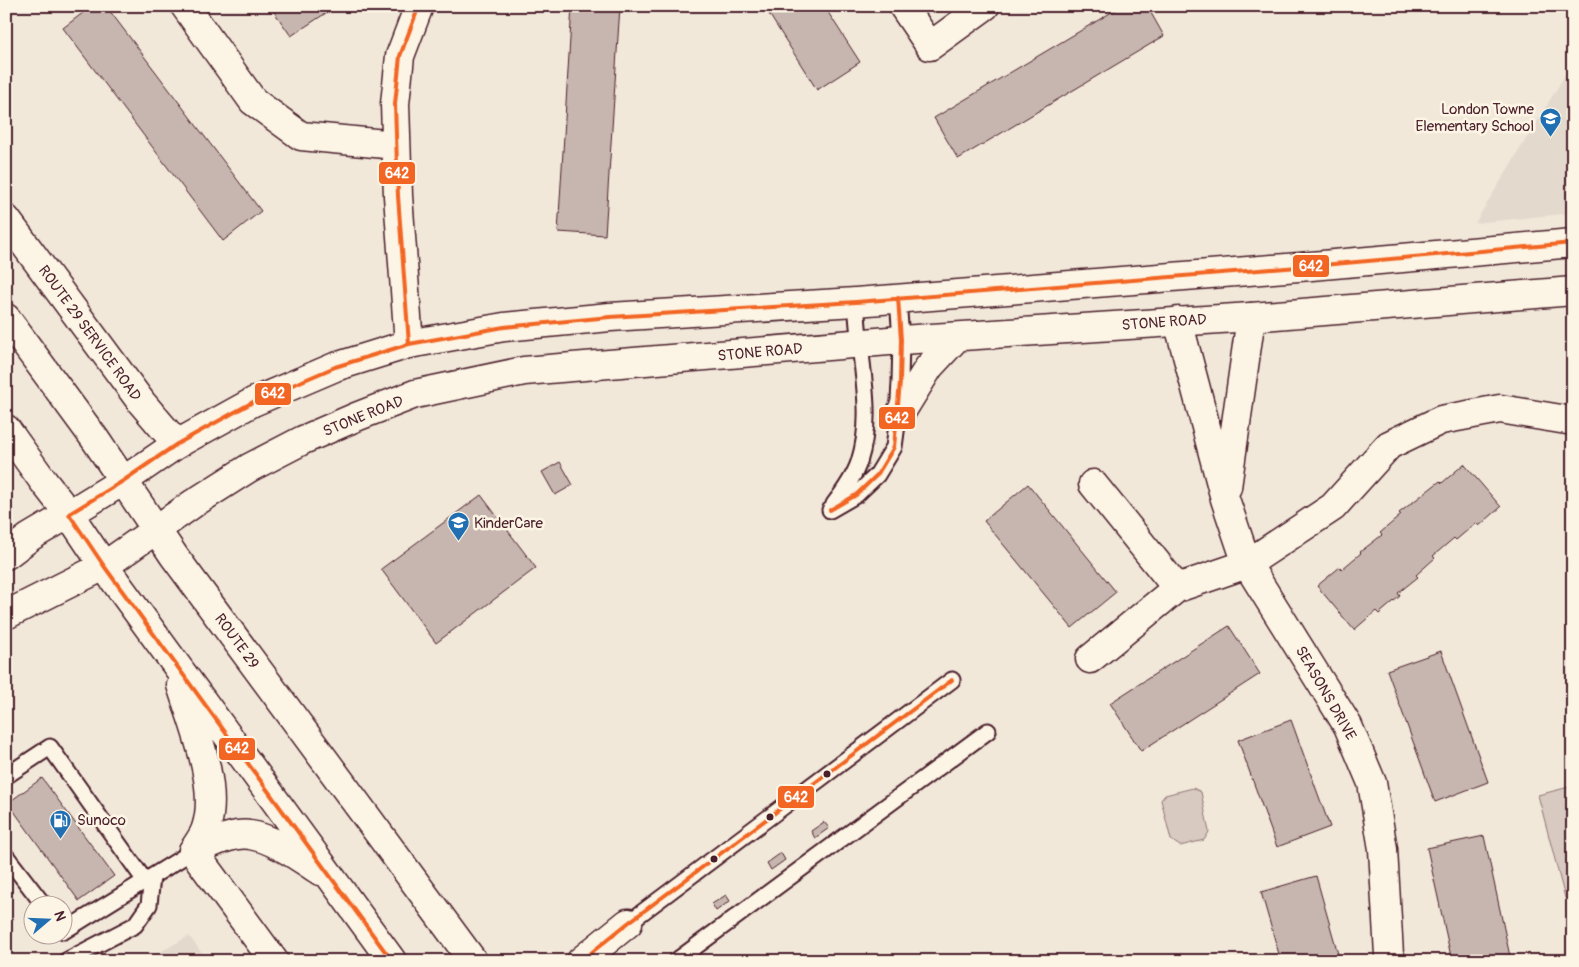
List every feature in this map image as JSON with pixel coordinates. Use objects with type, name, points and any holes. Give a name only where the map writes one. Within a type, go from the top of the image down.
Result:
[{"type":"main road","points":[[186,6],[253,101],[301,136],[396,146]]},
{"type":"main road","points":[[410,344],[401,246],[395,104],[400,56],[419,6]]},
{"type":"main road","points":[[903,6],[930,46],[985,6]]},
{"type":"main road","name":"ROUTE 29 SERVICE ROAD","points":[[6,219],[142,403],[177,444]]},
{"type":"main road","points":[[6,555],[30,537],[124,481],[177,444],[253,402],[335,367],[410,344],[504,327],[600,318],[856,302],[1573,243]]},
{"type":"main road","name":"STONE ROAD","points":[[6,615],[104,566],[155,529],[249,468],[295,444],[415,394],[524,371],[901,340],[1251,317],[1573,291]]},
{"type":"main road","name":"SEASONS DRIVE","points":[[1225,498],[1251,317]]},
{"type":"main road","name":"ROUTE 29","points":[[6,318],[124,481],[155,529],[473,961]]},
{"type":"main road","name":"SEASONS DRIVE","points":[[1178,321],[1225,498],[1247,564],[1348,726],[1372,783],[1383,849],[1389,955],[1392,961]]},
{"type":"main road","points":[[898,417],[929,368],[957,337]]},
{"type":"main road","points":[[1090,659],[1176,588],[1247,564],[1333,507],[1389,445],[1441,420],[1500,409],[1573,421]]},
{"type":"main road","points":[[6,430],[69,514],[173,662],[392,961]]},
{"type":"main road","points":[[1094,484],[1176,588]]},
{"type":"main road","points":[[173,662],[200,746],[211,795],[206,828],[193,852]]},
{"type":"main road","points":[[193,852],[223,838],[249,835],[278,845],[331,877]]},
{"type":"main road","points":[[193,852],[274,961]]},
{"type":"main road","points":[[581,961],[628,923]]},
{"type":"lane","points":[[856,302],[866,391],[867,417],[865,440],[859,463],[847,486],[830,510],[856,495],[877,475],[894,447],[898,417],[901,340],[898,298]]},
{"type":"lane","points":[[628,923],[952,680]]},
{"type":"lane","points":[[676,961],[988,731]]},
{"type":"lane","points":[[6,776],[50,747],[149,879],[149,905],[135,925],[66,961]]},
{"type":"lane","points":[[72,926],[193,852]]},
{"type":"lane","points":[[6,856],[35,894]]},
{"type":"shaded area","name":"London Towne Elementary School","points":[[1573,62],[1573,213],[1475,223]]},
{"type":"shaded area","points":[[1573,786],[1573,896],[1565,898],[1538,795]]},
{"type":"shaded area","points":[[1193,788],[1201,792],[1209,832],[1204,840],[1180,846],[1171,840],[1161,800],[1165,795]]},
{"type":"shaded area","points":[[189,936],[208,961],[144,961]]},
{"type":"building","points":[[92,6],[106,6],[261,211],[223,241],[63,28]]},
{"type":"building","points":[[270,6],[330,6],[332,9],[291,36]]},
{"type":"building","points":[[572,6],[620,6],[605,235],[558,232]]},
{"type":"building","points":[[764,6],[824,6],[860,62],[817,90]]},
{"type":"building","points":[[1122,6],[1147,6],[1164,36],[958,159],[934,118]]},
{"type":"building","points":[[560,462],[573,485],[555,495],[542,472]]},
{"type":"building","points":[[1464,464],[1501,507],[1479,526],[1476,523],[1456,540],[1454,538],[1433,556],[1435,558],[1416,575],[1418,577],[1398,593],[1400,596],[1379,614],[1376,611],[1354,630],[1317,586],[1340,567],[1342,569],[1382,535],[1380,533],[1401,515],[1399,513],[1440,481],[1442,483]]},
{"type":"building","points":[[1028,484],[1116,592],[1072,628],[984,521]]},
{"type":"building","points":[[481,495],[536,568],[436,643],[381,569]]},
{"type":"building","points":[[1229,626],[1260,674],[1141,751],[1110,703]]},
{"type":"building","points":[[1441,651],[1488,782],[1435,802],[1387,670]]},
{"type":"building","points":[[1291,720],[1330,827],[1277,847],[1238,740]]},
{"type":"building","name":"Sunoco","points":[[42,778],[114,876],[79,901],[8,803]]},
{"type":"building","points":[[824,822],[829,828],[815,838],[811,831]]},
{"type":"building","points":[[1484,836],[1511,961],[1452,961],[1427,848]]},
{"type":"building","points":[[781,853],[785,860],[771,870],[767,863]]},
{"type":"building","points":[[1316,876],[1340,961],[1281,961],[1261,892]]},
{"type":"building","points":[[726,895],[730,901],[716,911],[712,904]]},
{"type":"transit line","name":"642","points":[[409,344],[398,196],[395,104],[400,56],[419,6]]},
{"type":"transit line","name":"642","points":[[392,961],[104,566],[69,514],[123,481],[177,444],[253,402],[335,367],[409,344],[504,327],[610,317],[856,302],[1573,243]]},
{"type":"transit line","name":"642","points":[[830,510],[856,495],[877,475],[894,447],[900,382],[901,340],[898,298]]},
{"type":"transit line","name":"642","points":[[581,961],[628,923],[952,680]]},
{"type":"place","name":"London Towne Elementary School","points":[[1550,137]]},
{"type":"place","name":"KinderCare","points":[[458,542]]},
{"type":"place","name":"Sunoco","points":[[61,839]]}]
